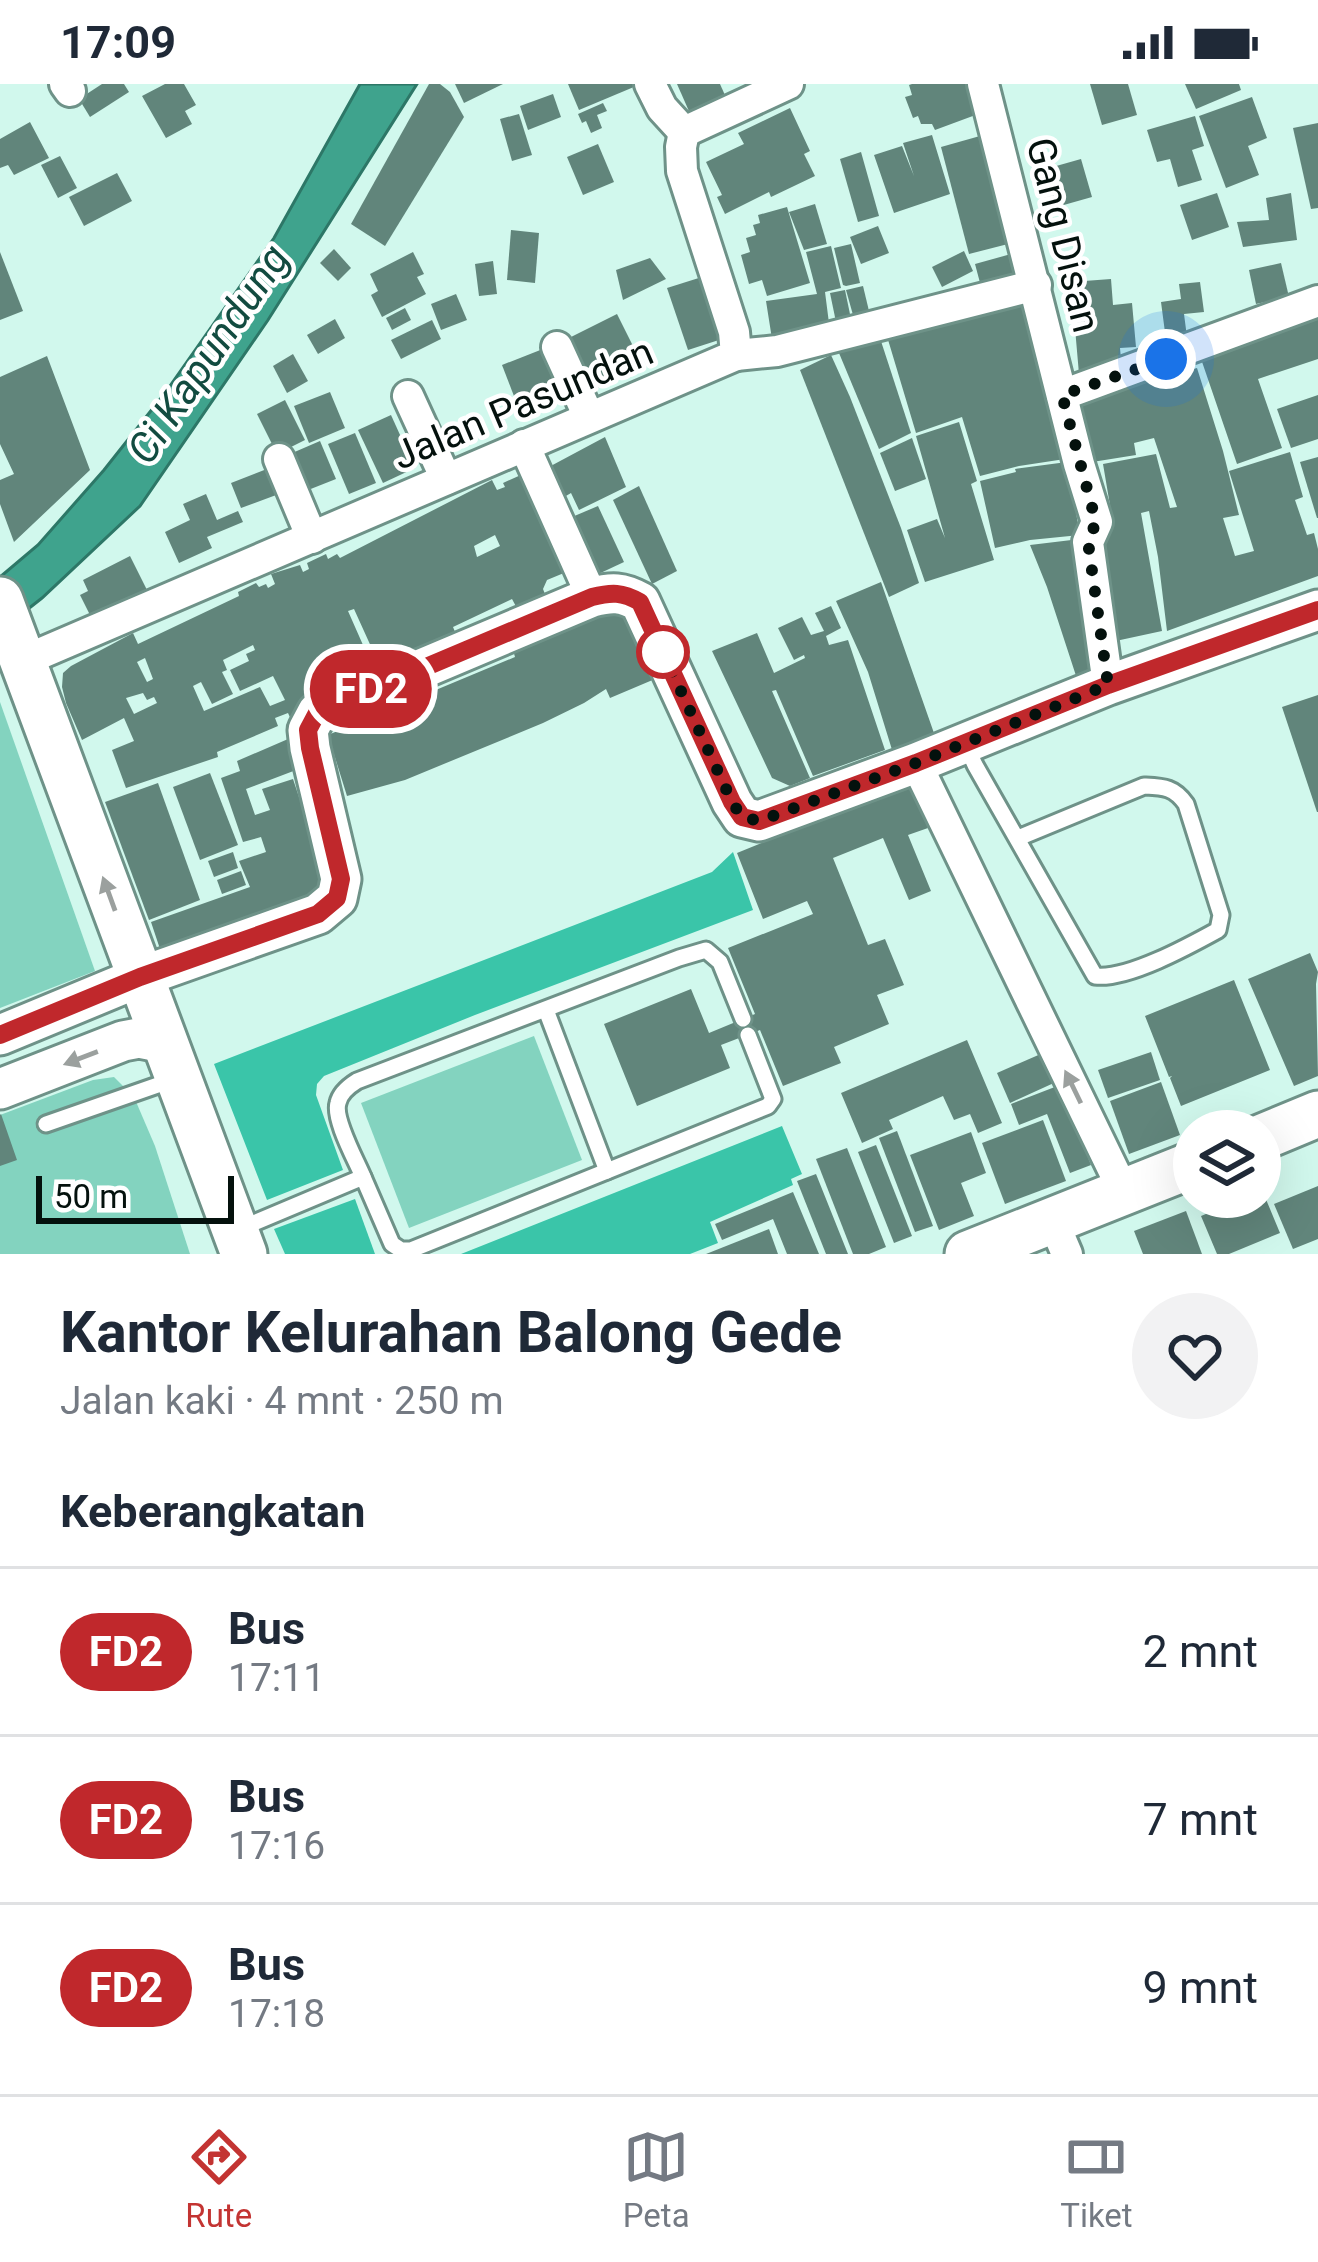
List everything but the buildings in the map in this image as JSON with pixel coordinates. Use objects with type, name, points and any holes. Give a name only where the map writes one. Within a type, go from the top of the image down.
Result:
[{"type":"main road","points":[[12,632],[240,1242]]},
{"type":"main road","points":[[1281,1129],[1318,1114]]},
{"type":"main road","points":[[968,1254],[1060,1237],[1124,1192],[1173,1172]]},
{"type":"street","points":[[650,84],[662,108],[684,132]]},
{"type":"street","points":[[684,132],[788,84]]},
{"type":"street","name":"Gang Disan","points":[[983,84],[1096,522],[1088,542],[1108,685]]},
{"type":"street","points":[[684,132],[682,171],[734,332],[736,355]]},
{"type":"street","name":"Jalan Pasundan","points":[[12,632],[311,538],[736,355],[777,351],[1036,285]]},
{"type":"street","points":[[1062,395],[1318,302]]},
{"type":"street","points":[[557,346],[590,417]]},
{"type":"street","points":[[408,396],[446,479]]},
{"type":"street","points":[[524,445],[592,597]]},
{"type":"street","points":[[279,459],[311,538]]},
{"type":"street","points":[[0,1035],[140,977],[318,914],[337,898],[341,879],[308,730],[317,713],[592,597],[624,593],[640,602],[732,802],[742,817],[759,821],[1108,685],[1318,610]]},
{"type":"street","points":[[916,763],[1124,1192]]},
{"type":"street","points":[[0,1089],[139,1038],[171,1060]]},
{"type":"lane","points":[[965,742],[1018,838],[1095,976],[1126,973],[1218,930],[1221,915],[1186,804],[1177,791],[1144,786],[1018,838]]},
{"type":"lane","points":[[706,950],[720,962],[773,1099],[768,1106],[411,1250],[401,1250],[392,1244],[338,1116],[337,1104],[346,1088],[546,1010],[706,950]]},
{"type":"lane","points":[[546,1010],[607,1171]]},
{"type":"lane","points":[[46,1124],[171,1060]]},
{"type":"lane","points":[[240,1242],[363,1177]]},
{"type":"shaded area","points":[[0,702],[95,971],[0,1008]]},
{"type":"shaded area","points":[[733,852],[753,910],[324,1076],[316,1095],[343,1170],[267,1200],[214,1064],[712,872]]},
{"type":"shaded area","points":[[534,1036],[582,1160],[409,1228],[361,1103]]},
{"type":"shaded area","points":[[114,1077],[134,1097],[190,1254],[0,1254],[0,1115],[93,1080]]},
{"type":"shaded area","points":[[782,1126],[802,1174],[791,1179],[793,1185],[710,1222],[718,1243],[690,1254],[461,1254]]},
{"type":"shaded area","points":[[355,1199],[375,1254],[285,1254],[274,1229]]},
{"type":"water","name":"Ci Kapundung","points":[[360,84],[417,84],[268,320],[140,506],[0,631],[0,577],[38,545],[165,393],[274,238]]},
{"type":"bus line","name":"FD2","points":[[0,1035],[140,977],[318,914],[337,898],[341,879],[310,748],[308,730],[317,713],[592,597],[624,593],[640,602],[732,802],[742,817],[759,821],[1108,685],[1318,610]]},
{"type":"route","points":[[663,652],[732,802],[742,817],[759,821],[1108,685],[1088,542],[1096,522],[1062,395],[1166,359]]}]
